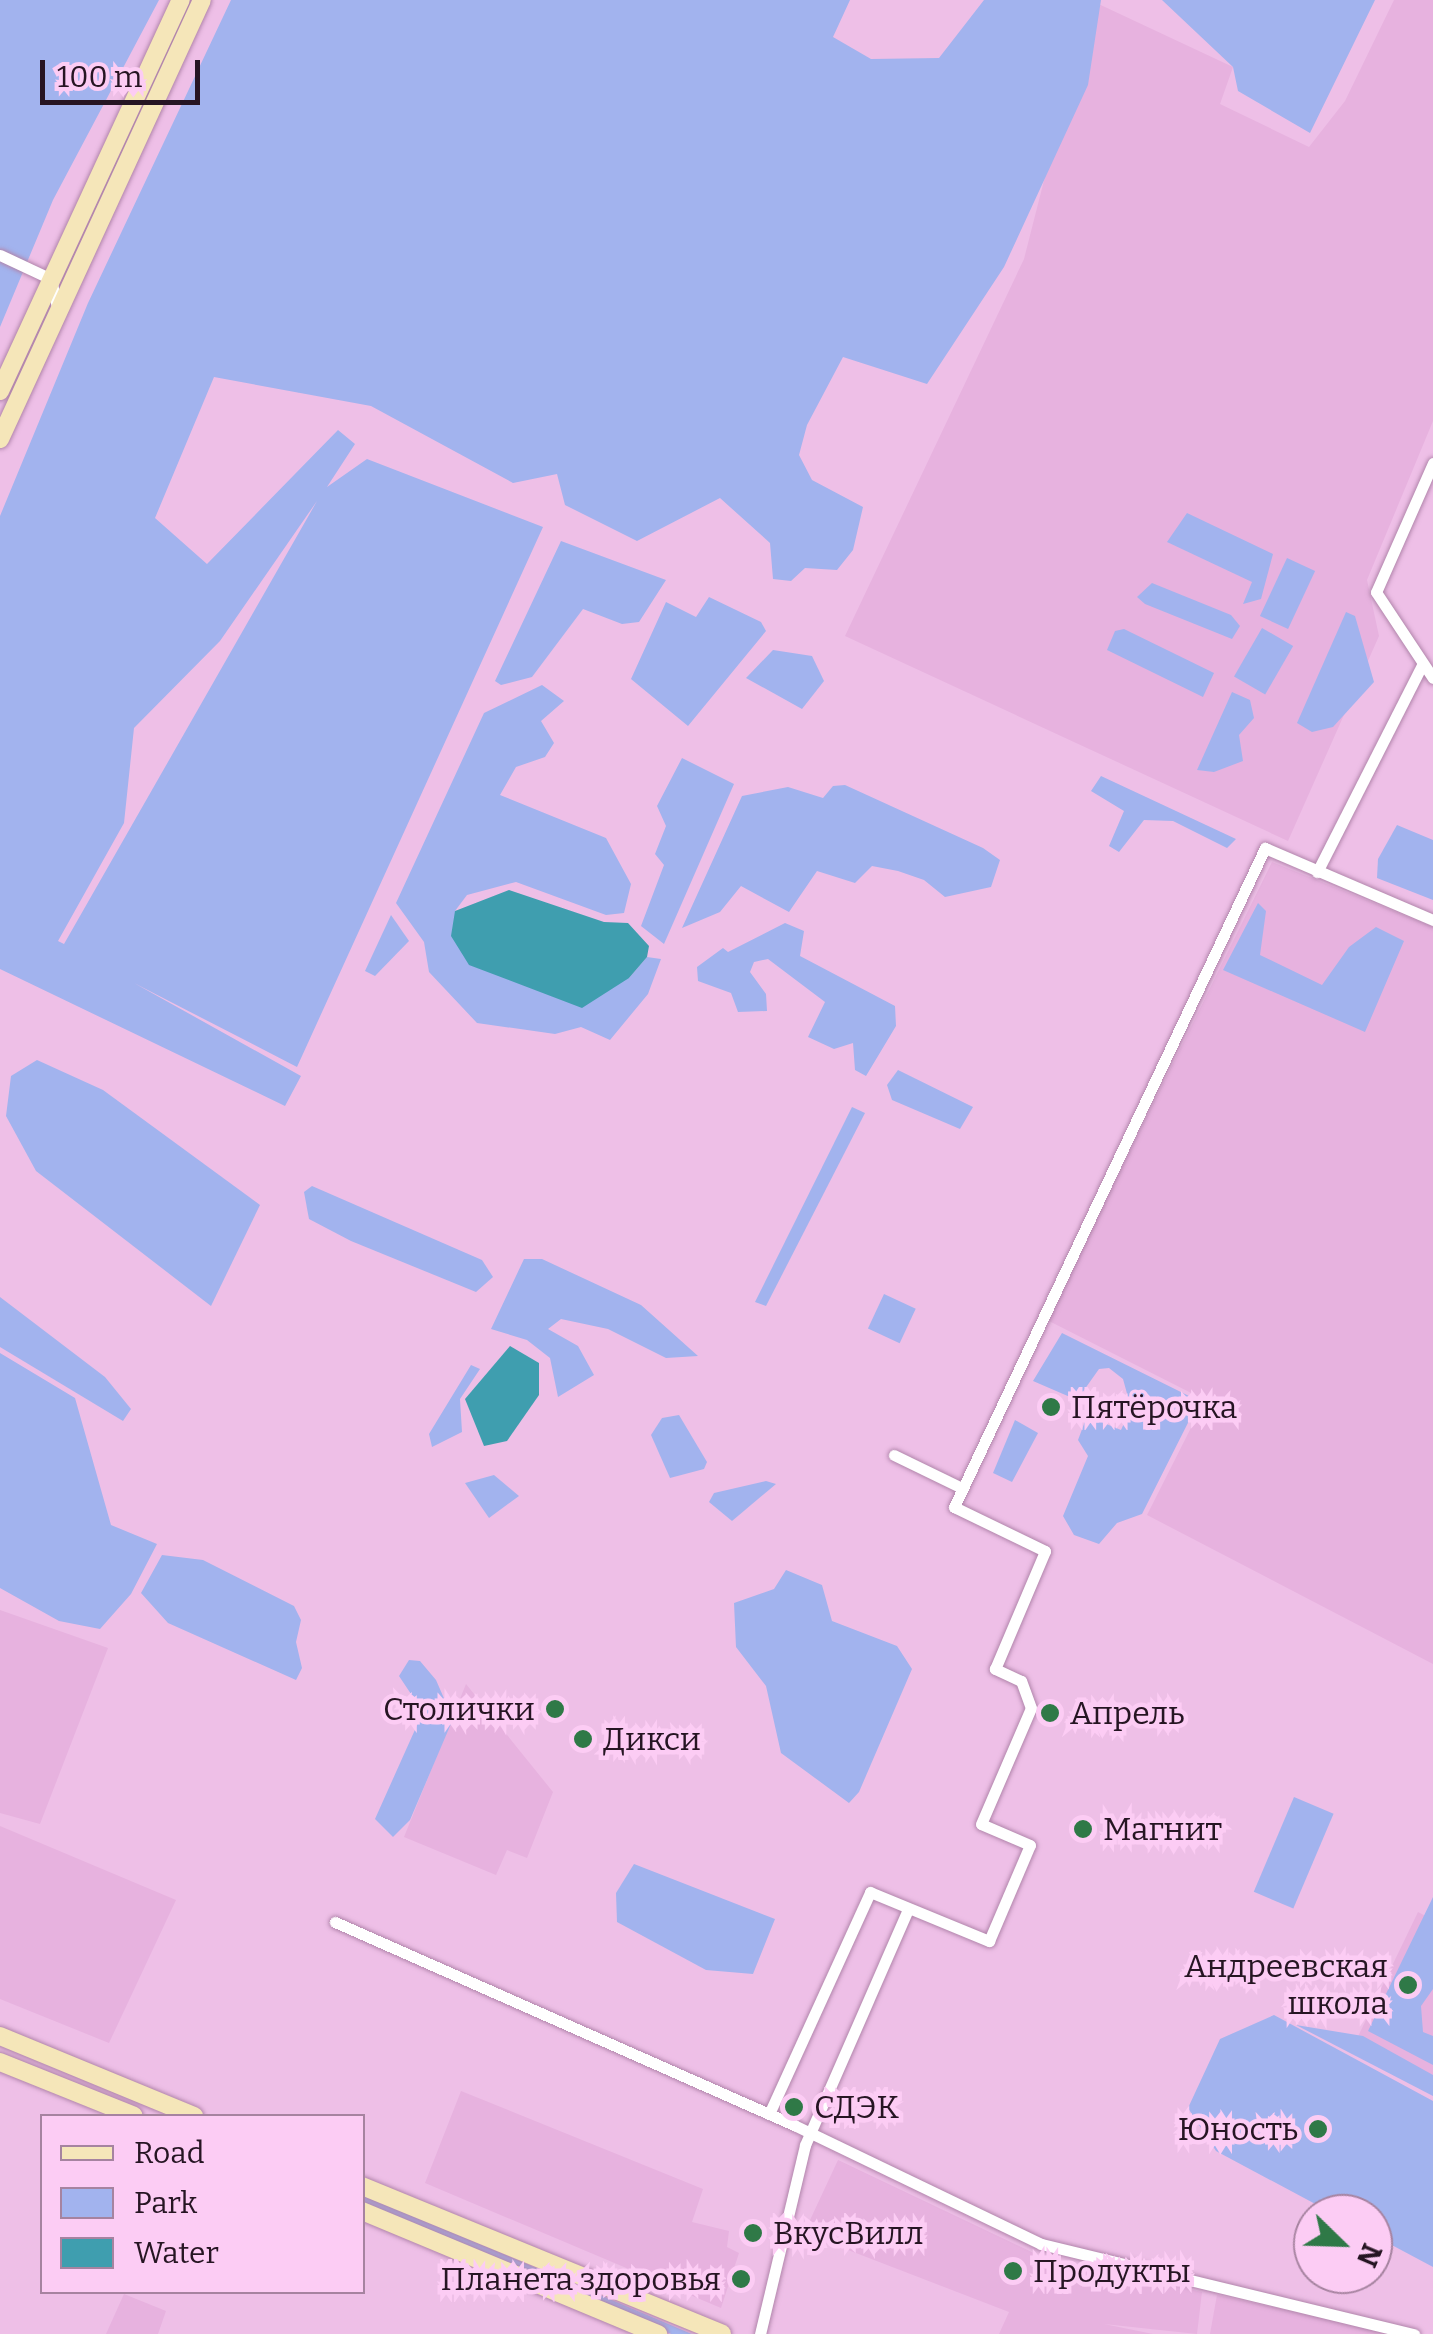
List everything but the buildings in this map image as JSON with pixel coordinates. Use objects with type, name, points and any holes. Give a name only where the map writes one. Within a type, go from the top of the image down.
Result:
[{"type":"main road","points":[[0,392],[181,0]]},
{"type":"main road","points":[[0,439],[202,0]]},
{"type":"main road","points":[[0,2036],[189,2114]]},
{"type":"main road","points":[[0,2062],[129,2114]]},
{"type":"main road","points":[[113,2108],[121,2086]]},
{"type":"main road","points":[[365,2187],[722,2334]]},
{"type":"main road","points":[[365,2212],[658,2334]]},
{"type":"street","points":[[0,255],[51,278],[57,313]]},
{"type":"street","points":[[1433,462],[1376,592],[1433,678]]},
{"type":"street","points":[[1318,872],[1422,664]]},
{"type":"street","points":[[770,2114],[870,1892],[989,1941],[1030,1845],[980,1824],[1031,1708],[1021,1681],[995,1669],[1045,1551],[954,1508],[1265,848],[1433,920]]},
{"type":"street","points":[[894,1455],[962,1488]]},
{"type":"street","points":[[760,2334],[809,2135],[908,1909]]},
{"type":"street","points":[[335,1922],[770,2114],[990,2224],[1090,2260],[1414,2334]]},
{"type":"shaded area","points":[[1090,0],[1233,67],[1220,104],[1309,147],[1345,101],[1394,0],[1433,0],[1433,421],[1367,580],[1379,636],[1288,841],[845,636],[1024,259]]},
{"type":"shaded area","points":[[1272,862],[1433,927],[1433,1664],[1147,1515],[1205,1400],[1047,1320]]},
{"type":"shaded area","points":[[0,1610],[108,1648],[40,1824],[0,1813]]},
{"type":"shaded area","points":[[466,1684],[553,1792],[527,1858],[507,1850],[496,1875],[404,1837]]},
{"type":"shaded area","points":[[0,1826],[176,1900],[109,2043],[0,1999]]},
{"type":"shaded area","name":"Андреевская школа","points":[[1418,1912],[1433,1920],[1433,2091],[1351,2051]]},
{"type":"shaded area","points":[[461,2091],[703,2189],[692,2222],[729,2231],[727,2247],[739,2253],[721,2308],[425,2183]]},
{"type":"shaded area","points":[[838,2160],[1038,2255],[1202,2292],[1197,2334],[1104,2324],[1153,2334],[999,2334],[1009,2312],[804,2233]]},
{"type":"shaded area","points":[[124,2294],[166,2311],[158,2334],[106,2334]]},
{"type":"shaded area","points":[[1217,2295],[1397,2334],[1210,2334]]},
{"type":"green space","points":[[0,0],[159,0],[53,200],[0,327]]},
{"type":"green space","points":[[231,0],[850,0],[833,37],[871,59],[939,58],[984,0],[1101,0],[1088,85],[1004,267],[927,384],[843,357],[807,425],[799,455],[812,480],[863,507],[853,550],[837,570],[805,568],[791,581],[773,579],[770,543],[720,498],[637,541],[565,505],[557,474],[513,483],[371,406],[214,377],[155,518],[207,564],[338,430],[355,444],[327,487],[367,459],[543,527],[297,1067],[134,983],[301,1076],[285,1106],[0,969],[0,516],[88,303]],"holes":[[[317,501],[64,944],[58,941],[124,823],[134,728],[220,641]]]},
{"type":"green space","points":[[1162,0],[1375,0],[1310,133],[1238,91],[1233,67]]},
{"type":"green space","points":[[1187,513],[1273,554],[1261,599],[1243,604],[1252,582],[1167,542]]},
{"type":"green space","points":[[561,541],[666,580],[639,622],[622,624],[583,609],[532,677],[501,685],[495,681]]},
{"type":"green space","points":[[1287,558],[1315,571],[1288,629],[1260,616]]},
{"type":"green space","points":[[1152,583],[1231,615],[1240,626],[1232,639],[1145,604],[1137,597]]},
{"type":"green space","points":[[709,597],[761,622],[766,631],[688,726],[631,679],[666,602],[696,617]]},
{"type":"green space","points":[[1346,612],[1355,616],[1374,682],[1333,727],[1312,732],[1297,723]]},
{"type":"green space","points":[[1262,628],[1293,646],[1265,694],[1234,676]]},
{"type":"green space","points":[[1124,629],[1214,673],[1203,697],[1107,650],[1115,631]]},
{"type":"green space","points":[[773,650],[812,656],[824,681],[802,709],[746,678]]},
{"type":"green space","points":[[542,685],[564,701],[541,721],[554,743],[545,757],[516,767],[500,795],[606,838],[631,884],[624,913],[606,915],[516,882],[467,895],[455,911],[629,978],[647,957],[661,959],[648,994],[610,1040],[581,1027],[555,1034],[477,1023],[429,972],[424,942],[396,903],[484,713]]},
{"type":"green space","points":[[1232,692],[1250,700],[1254,718],[1239,735],[1243,761],[1214,772],[1197,770]]},
{"type":"green space","points":[[682,758],[734,784],[664,944],[641,926],[664,865],[655,854],[666,826],[657,806]]},
{"type":"green space","points":[[1101,776],[1236,839],[1227,848],[1173,821],[1144,820],[1119,852],[1109,846],[1124,811],[1091,791]]},
{"type":"green space","points":[[845,785],[983,848],[1000,860],[991,887],[945,897],[924,880],[898,871],[872,866],[855,883],[817,871],[789,912],[741,886],[720,912],[682,928],[742,796],[788,787],[823,798],[833,786]]},
{"type":"green space","points":[[1397,825],[1433,840],[1433,900],[1377,878],[1378,859]]},
{"type":"green space","points":[[1258,903],[1266,911],[1260,955],[1322,985],[1349,947],[1376,927],[1404,941],[1365,1032],[1223,970]]},
{"type":"green space","points":[[391,915],[409,941],[375,976],[365,971]]},
{"type":"green space","points":[[785,923],[804,931],[800,956],[895,1006],[896,1026],[866,1076],[855,1070],[853,1043],[834,1049],[808,1037],[825,1002],[768,959],[754,962],[750,972],[766,994],[767,1011],[738,1012],[731,993],[698,981],[697,967],[723,948],[728,952]]},
{"type":"green space","points":[[37,1060],[103,1090],[260,1205],[211,1306],[36,1171],[6,1116],[11,1076]]},
{"type":"green space","points":[[898,1070],[973,1107],[960,1129],[892,1100],[887,1085]]},
{"type":"green space","points":[[852,1107],[865,1113],[766,1306],[755,1302]]},
{"type":"green space","points":[[312,1186],[482,1260],[493,1277],[476,1292],[351,1241],[309,1219],[304,1192]]},
{"type":"green space","points":[[524,1259],[542,1259],[641,1305],[698,1356],[666,1358],[608,1329],[561,1319],[548,1329],[578,1346],[594,1375],[558,1397],[550,1358],[527,1340],[491,1329]]},
{"type":"green space","points":[[884,1294],[916,1309],[900,1343],[868,1328]]},
{"type":"green space","points":[[0,1297],[105,1377],[131,1409],[123,1421],[0,1347]]},
{"type":"green space","points":[[1062,1333],[1199,1401],[1142,1514],[1117,1523],[1099,1544],[1074,1535],[1063,1516],[1088,1456],[1078,1440],[1087,1416],[1121,1430],[1131,1408],[1123,1379],[1109,1368],[1099,1369],[1077,1400],[1033,1381]]},
{"type":"green space","points":[[0,1353],[75,1398],[111,1525],[157,1544],[131,1594],[100,1629],[59,1621],[0,1588]]},
{"type":"green space","points":[[471,1365],[480,1369],[460,1399],[462,1432],[432,1447],[429,1434]]},
{"type":"green space","points":[[679,1415],[707,1462],[704,1469],[670,1478],[651,1435],[662,1418]]},
{"type":"green space","points":[[1015,1420],[1038,1433],[1012,1482],[993,1473]]},
{"type":"green space","points":[[494,1475],[519,1496],[489,1518],[465,1483]]},
{"type":"green space","points":[[766,1481],[776,1484],[732,1521],[709,1502],[714,1493]]},
{"type":"green space","points":[[162,1555],[203,1560],[294,1606],[301,1620],[296,1642],[302,1668],[296,1680],[168,1623],[141,1593]]},
{"type":"green space","points":[[786,1570],[822,1585],[832,1621],[897,1646],[912,1669],[859,1792],[849,1803],[781,1753],[766,1686],[736,1647],[734,1603],[774,1589]]},
{"type":"green space","points":[[409,1660],[420,1661],[436,1680],[453,1719],[410,1820],[393,1837],[375,1819],[418,1723],[417,1703],[399,1676]]},
{"type":"green space","points":[[1294,1797],[1334,1814],[1293,1909],[1254,1892]]},
{"type":"green space","points":[[634,1864],[775,1919],[753,1974],[706,1970],[617,1922],[616,1893]]},
{"type":"green space","points":[[1433,1897],[1433,1989],[1421,2006],[1423,2032],[1433,2036],[1433,2065],[1368,2031]]},
{"type":"green space","name":"Юность","points":[[1274,2015],[1433,2101],[1433,2267],[1393,2246],[1393,2194],[1297,2194],[1216,2151],[1188,2108],[1220,2039]]},
{"type":"green space","points":[[1296,2025],[1363,2036],[1433,2075],[1433,2096]]},
{"type":"green space","points":[[365,2195],[692,2334],[671,2334],[365,2204]]},
{"type":"water","points":[[509,890],[604,922],[628,923],[649,946],[647,957],[629,978],[582,1008],[469,965],[451,936],[455,911]]},
{"type":"water","points":[[510,1346],[539,1363],[539,1395],[507,1441],[484,1446],[465,1399]]},
{"type":"place","name":"Пятёрочка","points":[[1051,1407]]},
{"type":"place","name":"Столички","points":[[555,1709]]},
{"type":"place","name":"Апрель","points":[[1050,1713]]},
{"type":"place","name":"Дикси","points":[[583,1739]]},
{"type":"place","name":"Магнит","points":[[1083,1829]]},
{"type":"place","name":"Андреевская школа","points":[[1408,1985]]},
{"type":"place","name":"СДЭК","points":[[794,2107]]},
{"type":"place","name":"Юность","points":[[1318,2129]]},
{"type":"place","name":"ВкусВилл","points":[[753,2233]]},
{"type":"place","name":"Продукты","points":[[1013,2271]]},
{"type":"place","name":"Планета здоровья","points":[[741,2279]]}]
